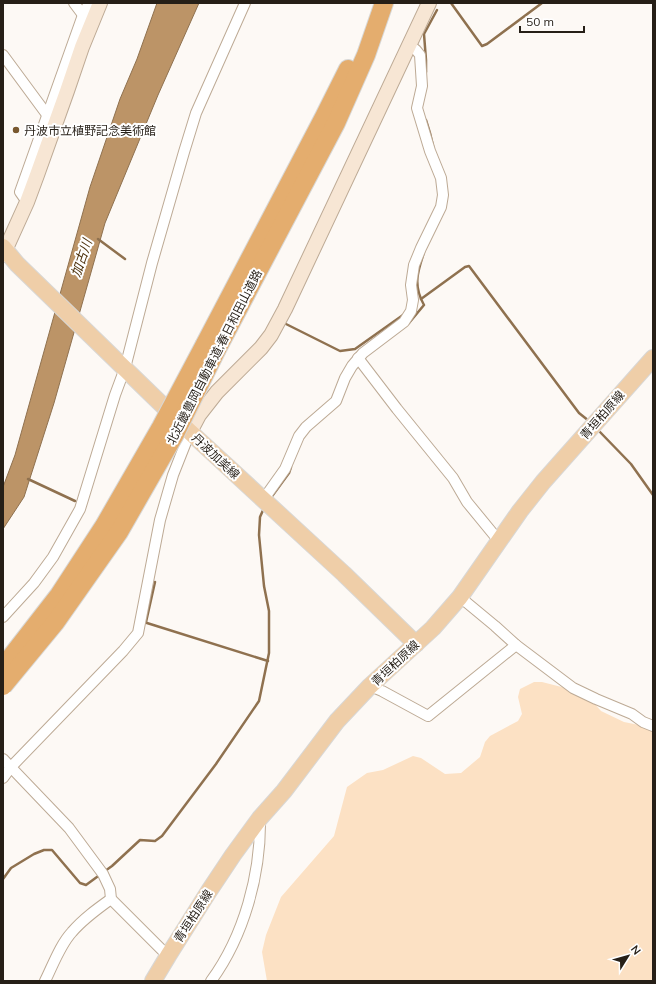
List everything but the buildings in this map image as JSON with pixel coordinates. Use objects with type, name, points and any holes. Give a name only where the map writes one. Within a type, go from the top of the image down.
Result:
[{"type":"highway","name":"北近畿豊岡自動車道;春日和田山道路","points":[[3,686],[55,623],[119,532],[174,436],[211,346],[357,51],[376,3]]},
{"type":"highway","name":"北近畿豊岡自動車道;春日和田山道路","points":[[3,668],[59,595],[104,526],[161,427],[211,346],[336,123],[366,55],[384,3]]},
{"type":"main road","name":"丹波加美線","points":[[4,251],[190,432],[344,574],[416,644]]},
{"type":"main road","name":"青垣柏原線","points":[[153,981],[209,891],[260,818],[284,791],[337,721],[370,686],[433,628],[460,597],[520,511],[543,482],[653,358]]},
{"type":"street","points":[[74,3],[83,14]]},
{"type":"street","points":[[27,202],[20,192],[83,14],[89,3]]},
{"type":"street","points":[[4,251],[27,202],[82,47],[100,3]]},
{"type":"street","points":[[3,617],[34,583],[53,557],[80,509],[115,395],[122,366],[196,114],[245,3]]},
{"type":"street","points":[[3,778],[123,651],[138,633],[160,520],[173,475],[190,432],[199,415],[217,392],[261,348],[271,335],[285,309],[429,3]]},
{"type":"street","points":[[263,500],[285,470],[299,436],[306,427],[336,400],[345,378],[358,358],[404,322],[411,311],[411,285],[414,265],[420,248],[441,207],[443,195],[441,178],[430,151],[417,108],[422,86],[420,55],[409,45]]},
{"type":"street","points":[[3,56],[48,116]]},
{"type":"street","points":[[358,358],[453,478],[467,502],[499,541]]},
{"type":"street","points":[[460,597],[516,645],[573,688],[632,714],[643,722],[653,726]]},
{"type":"street","points":[[370,686],[428,716],[516,645]]},
{"type":"street","points":[[3,759],[69,828],[103,874],[110,889],[110,899],[168,956]]},
{"type":"street","points":[[211,981],[225,959],[246,912],[258,861],[260,818]]},
{"type":"street","points":[[45,981],[60,950],[71,933],[81,922],[110,899]]},
{"type":"shaded area","points":[[534,682],[542,682],[585,693],[601,711],[624,722],[653,729],[653,981],[267,981],[262,952],[266,935],[281,897],[334,836],[347,787],[367,773],[383,770],[413,756],[421,758],[445,774],[461,773],[480,757],[485,742],[490,736],[518,721],[522,714],[518,697],[520,689]]},
{"type":"water","name":"加古川","points":[[157,3],[199,3],[158,95],[105,223],[54,403],[24,497],[3,529],[3,487],[15,455],[90,187],[120,99],[137,59]]},
{"type":"waterway","points":[[451,3],[482,46],[487,44],[542,3]]},
{"type":"waterway","points":[[426,72],[424,34],[437,10]]},
{"type":"waterway","points":[[426,120],[433,146]]},
{"type":"waterway","name":"加古川","points":[[98,239],[125,259]]},
{"type":"waterway","points":[[409,323],[424,305],[419,294],[417,282],[418,271],[424,252]]},
{"type":"waterway","points":[[421,299],[465,267],[469,266],[579,413],[589,421]]},
{"type":"waterway","points":[[286,324],[340,351],[355,349],[403,315]]},
{"type":"waterway","points":[[600,432],[631,464],[653,495]]},
{"type":"waterway","points":[[270,499],[289,473],[291,467]]},
{"type":"waterway","points":[[28,479],[75,501]]},
{"type":"waterway","points":[[105,871],[140,840],[155,841],[162,836],[216,764],[259,701],[269,653],[269,611],[264,586],[259,535],[260,517],[264,508]]},
{"type":"waterway","points":[[155,582],[147,623],[268,661]]},
{"type":"waterway","points":[[3,879],[11,868],[34,854],[44,850],[52,850],[80,883],[86,885],[101,874]]},
{"type":"place","name":"丹波市立植野記念美術館","points":[[16,130]]}]
